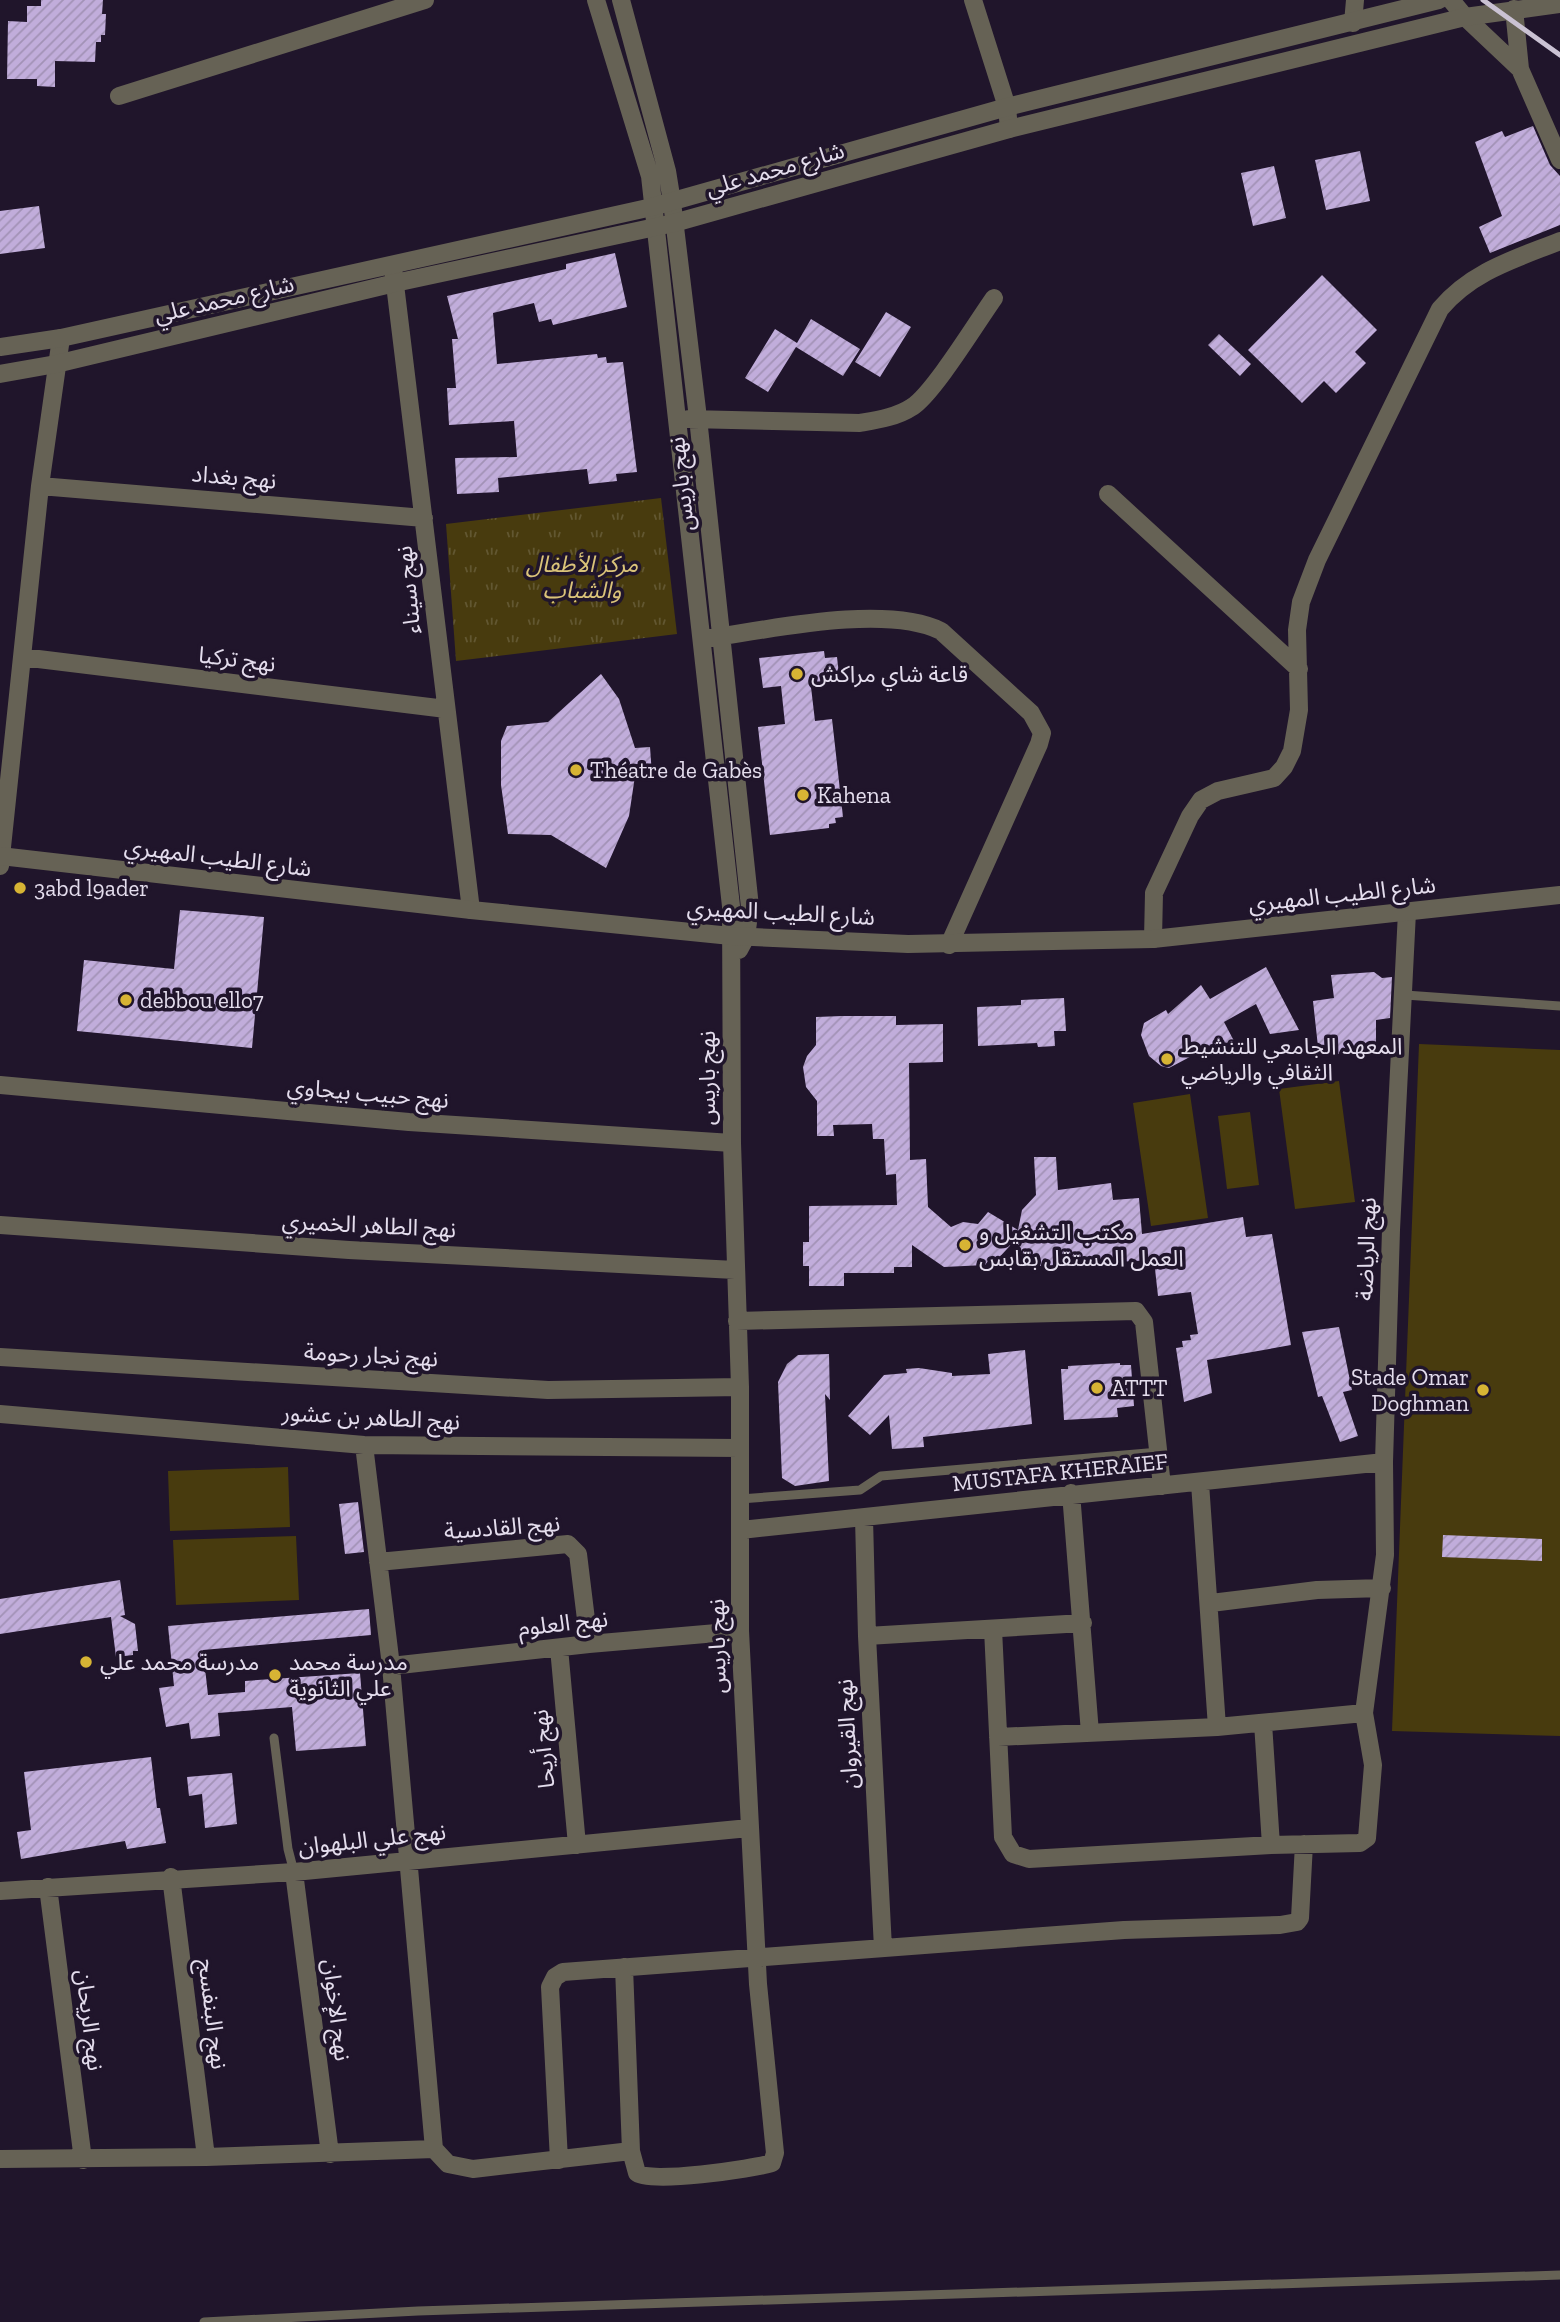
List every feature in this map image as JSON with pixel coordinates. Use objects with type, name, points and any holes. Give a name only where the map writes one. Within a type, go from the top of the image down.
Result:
[{"type":"street","points":[[119,96],[425,0]]},
{"type":"street","name":"نهج باريس","points":[[621,0],[667,171],[698,418],[750,907],[738,936],[731,964],[734,1270],[740,1387],[740,1632],[757,1957],[774,2162],[644,2178],[637,2173],[631,2151]]},
{"type":"street","points":[[973,0],[1007,107],[1009,129]]},
{"type":"street","points":[[1353,23],[1355,0]]},
{"type":"street","name":"شارع محمد علي","points":[[0,347],[61,338],[652,207],[1007,107],[1440,0]]},
{"type":"street","points":[[1451,0],[1465,18],[1520,69]]},
{"type":"street","name":"نهج باريس","points":[[599,1],[650,176],[700,640],[732,906],[738,936]]},
{"type":"street","name":"شارع محمد علي","points":[[0,374],[56,365],[395,284],[674,223],[1009,129],[1465,18],[1514,9],[1560,5]]},
{"type":"street","points":[[1514,9],[1520,69],[1560,160]]},
{"type":"street","points":[[1153,939],[1154,893],[1190,816],[1202,800],[1218,792],[1274,778],[1284,767],[1296,734],[1299,669],[1297,630],[1301,602],[1317,561],[1440,309],[1457,289],[1480,273],[1560,242]]},
{"type":"street","name":"نهج سيناء","points":[[393,265],[471,910]]},
{"type":"street","points":[[675,421],[698,418],[860,424],[886,418],[913,407],[928,391],[994,298]]},
{"type":"street","points":[[0,859],[40,486],[61,338]]},
{"type":"street","name":"نهج بغداد","points":[[40,486],[424,518]]},
{"type":"street","points":[[1108,494],[1299,669]]},
{"type":"street","points":[[700,640],[821,623],[883,619],[926,624],[941,631],[1031,713],[1042,733],[1039,744],[949,944]]},
{"type":"street","name":"نهج تركيا","points":[[22,657],[446,709]]},
{"type":"street","name":"شارع الطيب المهيري","points":[[0,859],[738,936],[949,944],[1153,939],[1560,895]]},
{"type":"street","name":"نهج الرياضة","points":[[1304,1844],[1360,1843],[1367,1838],[1371,1822],[1373,1765],[1364,1713],[1385,1555],[1384,1462],[1391,1230],[1408,912]]},
{"type":"street","name":"نهج حبيب بيجاوي","points":[[0,1085],[409,1122],[732,1143]]},
{"type":"street","name":"نهج الطاهر الخميري","points":[[0,1225],[349,1250],[734,1270]]},
{"type":"street","points":[[737,1321],[1136,1311],[1144,1322],[1163,1486]]},
{"type":"street","name":"نهج نجار رحومة","points":[[0,1357],[548,1390],[740,1387]]},
{"type":"street","name":"نهج الطاهر بن عشور","points":[[0,1414],[364,1445],[740,1448]]},
{"type":"street","points":[[364,1445],[391,1666],[434,2149],[448,2164],[459,2168],[631,2151],[624,1968]]},
{"type":"street","name":"MUSTAFA KHERAIEF","points":[[741,1530],[1384,1462]]},
{"type":"street","points":[[1200,1483],[1211,1603],[1217,1727]]},
{"type":"street","points":[[1071,1493],[1090,1733]]},
{"type":"street","name":"نهج القيروان","points":[[864,1518],[867,1636],[883,1948]]},
{"type":"street","name":"نهج القادسية","points":[[378,1562],[568,1544],[578,1554],[589,1644]]},
{"type":"street","points":[[1211,1603],[1317,1590],[1382,1588]]},
{"type":"street","points":[[867,1636],[1083,1623]]},
{"type":"street","points":[[559,2160],[550,1987],[555,1976],[563,1972],[1124,1930],[1297,1922],[1301,1912],[1304,1844],[1019,1858],[1009,1851],[1003,1837],[993,1629]]},
{"type":"street","name":"نهج العلوم","points":[[391,1666],[589,1644],[740,1632]]},
{"type":"street","name":"نهج أريحا","points":[[559,1648],[577,1845]]},
{"type":"street","points":[[998,1737],[1217,1727],[1364,1713]]},
{"type":"street","points":[[1264,1723],[1271,1845]]},
{"type":"street","name":"نهج علي البلهوان","points":[[0,1891],[172,1877],[295,1872],[749,1828]]},
{"type":"street","name":"نهج الإخوان","points":[[295,1872],[330,2154]]},
{"type":"street","name":"نهج البنفسج","points":[[172,1877],[206,2157]]},
{"type":"street","name":"نهج الريحان","points":[[48,1887],[83,2160]]},
{"type":"street","points":[[0,2159],[83,2160],[434,2149]]},
{"type":"lane","points":[[1405,995],[1560,1006]]},
{"type":"lane","points":[[740,1499],[860,1490],[881,1476],[1159,1452]]},
{"type":"lane","points":[[274,1738],[288,1849],[295,1872]]},
{"type":"lane","points":[[204,2322],[418,2311],[1560,2275]]},
{"type":"green space","name":"مركز الأطفال والشباب","points":[[661,498],[677,634],[456,661],[446,524]]},
{"type":"green space","name":"Stade Omar Doghman","points":[[1419,1044],[1560,1050],[1560,1736],[1392,1731]]},
{"type":"green space","points":[[1339,1081],[1355,1202],[1295,1209],[1279,1089]]},
{"type":"green space","points":[[1190,1094],[1208,1218],[1151,1226],[1133,1103]]},
{"type":"green space","points":[[1250,1112],[1259,1185],[1227,1189],[1218,1116]]},
{"type":"green space","points":[[288,1467],[290,1527],[170,1531],[168,1471]]},
{"type":"green space","points":[[296,1536],[299,1600],[176,1605],[173,1540]]},
{"type":"building","points":[[41,0],[103,0],[102,14],[106,14],[105,35],[101,35],[101,42],[96,42],[95,62],[55,61],[55,87],[37,86],[37,79],[7,79],[8,21],[27,22],[27,6],[41,6]]},
{"type":"building","points":[[1533,126],[1550,165],[1560,176],[1560,225],[1490,253],[1479,227],[1502,216],[1475,142],[1502,131],[1505,137]]},
{"type":"building","points":[[1360,151],[1370,201],[1326,210],[1315,160]]},
{"type":"building","points":[[1274,166],[1286,218],[1253,226],[1241,173]]},
{"type":"building","points":[[39,206],[45,248],[0,254],[0,211]]},
{"type":"building","points":[[615,253],[627,307],[553,325],[551,319],[539,322],[534,303],[493,313],[497,364],[597,354],[598,358],[606,357],[607,363],[623,362],[637,472],[616,474],[617,481],[589,484],[587,469],[498,478],[499,492],[457,494],[455,458],[517,457],[514,421],[449,425],[447,388],[456,388],[452,339],[458,339],[447,296],[566,269],[566,264]]},
{"type":"building","points":[[1322,275],[1377,330],[1355,352],[1366,363],[1336,393],[1324,381],[1302,403],[1248,350]]},
{"type":"building","points":[[886,312],[911,327],[880,377],[855,362]]},
{"type":"building","points":[[811,319],[860,349],[843,376],[796,347],[768,392],[745,378],[775,329],[797,343]]},
{"type":"building","points":[[1219,334],[1251,364],[1240,376],[1208,345]]},
{"type":"building","points":[[824,651],[825,658],[837,657],[840,683],[811,687],[815,721],[832,719],[843,817],[835,818],[836,823],[829,824],[829,828],[770,835],[758,727],[785,724],[781,686],[763,688],[759,658]]},
{"type":"building","name":"Théatre de Gabès","points":[[601,674],[619,699],[635,748],[650,747],[652,775],[635,776],[629,816],[606,868],[551,835],[508,834],[501,785],[501,741],[507,726],[548,722]]},
{"type":"building","points":[[180,910],[264,917],[252,1048],[77,1031],[84,960],[174,969]]},
{"type":"building","points":[[1266,967],[1299,1030],[1270,1034],[1256,1004],[1224,1022],[1234,1041],[1203,1050],[1169,1068],[1161,1066],[1149,1056],[1141,1035],[1144,1023],[1166,1010],[1168,1014],[1201,985],[1210,999]]},
{"type":"building","points":[[1374,972],[1382,978],[1392,977],[1390,1018],[1376,1020],[1376,1050],[1319,1056],[1313,1001],[1334,998],[1331,975]]},
{"type":"building","points":[[1064,998],[1066,1031],[1054,1031],[1055,1046],[1038,1047],[1037,1043],[978,1046],[977,1007],[1021,1005],[1021,1000]]},
{"type":"building","points":[[896,1016],[896,1025],[943,1024],[943,1062],[909,1063],[910,1160],[926,1159],[928,1207],[951,1227],[963,1222],[978,1224],[988,1212],[1018,1230],[1022,1210],[1036,1195],[1034,1157],[1056,1157],[1058,1190],[1111,1183],[1113,1200],[1139,1198],[1142,1234],[1243,1217],[1246,1237],[1272,1234],[1291,1345],[1207,1360],[1212,1393],[1184,1402],[1176,1348],[1183,1347],[1182,1341],[1191,1340],[1190,1335],[1198,1334],[1191,1292],[1158,1296],[1154,1260],[1020,1267],[1017,1238],[997,1260],[992,1256],[985,1265],[944,1267],[912,1245],[912,1267],[894,1267],[894,1273],[844,1273],[844,1286],[809,1286],[809,1266],[803,1266],[803,1242],[809,1242],[809,1206],[897,1205],[896,1174],[886,1175],[884,1139],[873,1139],[872,1124],[833,1125],[834,1136],[817,1136],[817,1101],[806,1087],[803,1067],[807,1056],[816,1045],[816,1017]]},
{"type":"building","points":[[1339,1327],[1352,1390],[1343,1392],[1358,1436],[1340,1442],[1322,1396],[1318,1397],[1302,1332]]},
{"type":"building","points":[[1025,1350],[1032,1424],[923,1437],[924,1447],[892,1449],[889,1415],[870,1435],[848,1416],[884,1375],[907,1373],[906,1369],[919,1368],[952,1373],[952,1376],[990,1374],[988,1354]]},
{"type":"building","points":[[829,1354],[830,1400],[825,1394],[829,1481],[795,1486],[782,1478],[778,1382],[787,1364],[798,1355]]},
{"type":"building","name":"ATTT","points":[[1120,1363],[1131,1365],[1134,1406],[1117,1408],[1118,1417],[1064,1420],[1061,1369],[1068,1369],[1068,1366]]},
{"type":"building","points":[[358,1502],[364,1552],[345,1554],[339,1504]]},
{"type":"building","points":[[1443,1535],[1542,1539],[1542,1561],[1442,1557]]},
{"type":"building","points":[[120,1580],[125,1615],[120,1616],[135,1624],[138,1651],[133,1651],[133,1655],[116,1657],[111,1617],[0,1634],[0,1599]]},
{"type":"building","points":[[369,1609],[371,1635],[203,1650],[208,1695],[245,1692],[245,1681],[360,1673],[366,1746],[296,1751],[292,1707],[218,1713],[220,1736],[191,1739],[189,1723],[166,1727],[159,1688],[174,1686],[168,1626]]},
{"type":"building","points":[[151,1757],[157,1808],[160,1808],[166,1843],[127,1849],[125,1841],[21,1859],[17,1832],[31,1830],[24,1772]]},
{"type":"building","points":[[232,1773],[237,1824],[205,1828],[202,1794],[189,1796],[187,1777]]},
{"type":"railway","points":[[1483,0],[1560,55]]},
{"type":"place","name":"قاعة شاي مراكش","points":[[797,674]]},
{"type":"place","name":"Théatre de Gabès","points":[[576,770]]},
{"type":"place","name":"Kahena","points":[[803,795]]},
{"type":"place","name":"3abd l9ader","points":[[20,888]]},
{"type":"place","name":"debbou ello7","points":[[126,1000]]},
{"type":"place","name":"المعهد الجامعي للتنشيط الثقافي والرياضي","points":[[1167,1059]]},
{"type":"place","name":"مكتب التشغيل و العمل المستقل بقابس","points":[[965,1245]]},
{"type":"place","name":"ATTT","points":[[1097,1388]]},
{"type":"place","name":"Stade Omar Doghman","points":[[1483,1390]]},
{"type":"place","name":"مدرسة محمد علي","points":[[86,1662]]},
{"type":"place","name":"مدرسة محمد علي الثانوية","points":[[275,1675]]}]
